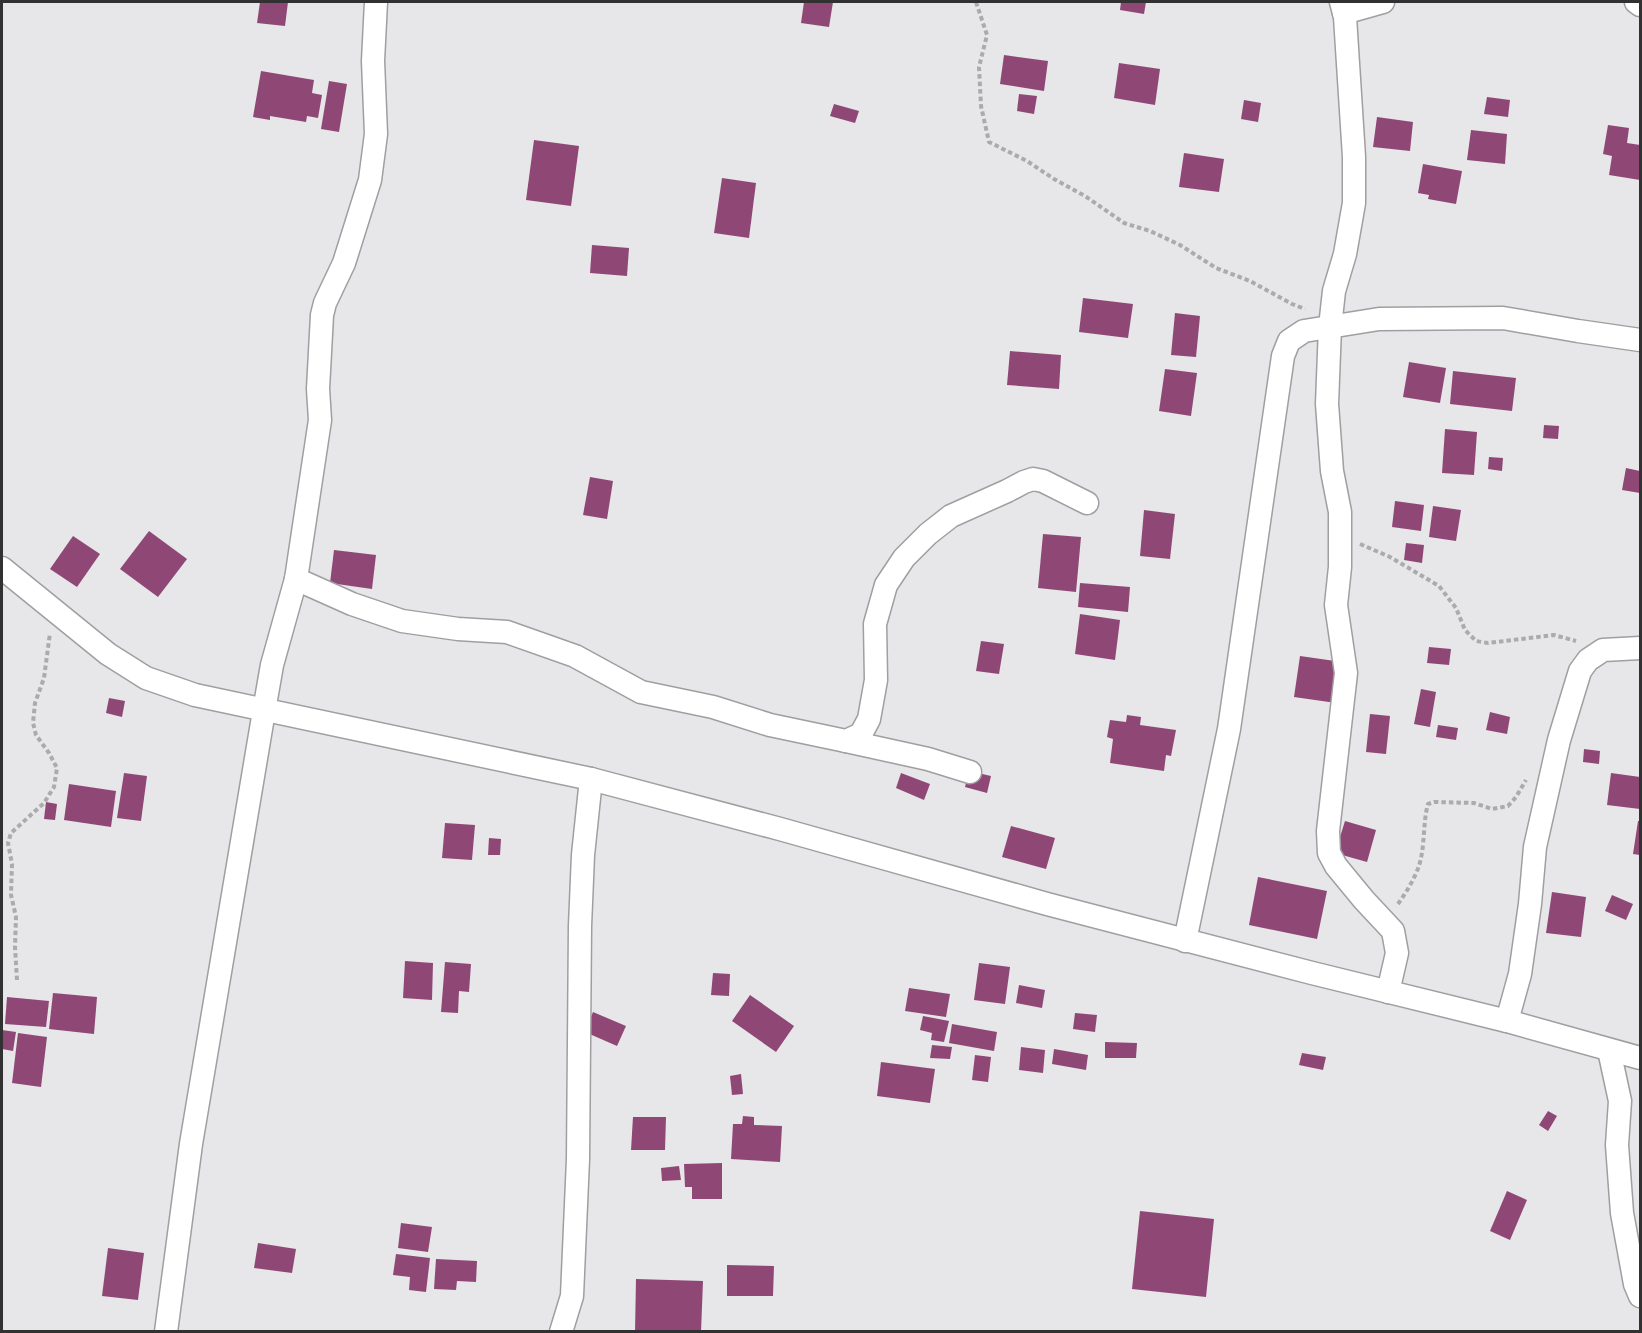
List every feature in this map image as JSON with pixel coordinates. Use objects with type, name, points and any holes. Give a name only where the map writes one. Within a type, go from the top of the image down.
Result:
[{"type":"street","points":[[166,1332],[191,1144],[264,711],[272,665],[296,579],[320,420],[318,388],[322,315],[325,303],[344,263],[370,180],[376,134],[373,61],[376,2]]},
{"type":"street","points":[[1383,2],[1342,7],[1354,157],[1354,203],[1346,254],[1334,291],[1327,404],[1332,471],[1340,512],[1340,567],[1336,605],[1346,673],[1328,831],[1329,853],[1336,867],[1393,932],[1397,952],[1388,992]]},
{"type":"street","points":[[1636,2],[1641,5]]},
{"type":"street","points":[[1185,941],[1229,729],[1283,356],[1289,341],[1304,331],[1331,322],[1379,319],[1503,318],[1641,340]]},
{"type":"street","points":[[846,741],[861,734],[870,719],[876,680],[875,624],[886,585],[904,558],[920,542],[951,516],[1033,479],[1043,481],[1087,503]]},
{"type":"street","points":[[2,568],[108,654],[146,678],[195,695],[591,779],[1185,941],[1508,1021],[1641,1058]]},
{"type":"street","points":[[296,579],[352,604],[402,621],[458,629],[507,632],[575,656],[641,692],[713,708],[770,725],[894,751],[970,772]]},
{"type":"street","points":[[1508,1021],[1520,974],[1535,847],[1559,740],[1580,670],[1588,660],[1603,650],[1641,648]]},
{"type":"street","points":[[561,1332],[572,1296],[578,1159],[580,926],[583,855],[591,779]]},
{"type":"street","points":[[1609,1050],[1620,1101],[1617,1145],[1622,1213],[1635,1284],[1641,1296]]},
{"type":"path","points":[[976,2],[987,34],[979,67],[981,106],[988,142],[1028,161],[1124,223],[1150,231],[1180,245],[1216,268],[1250,281],[1331,322]]},
{"type":"path","points":[[1340,537],[1390,557],[1439,586],[1456,608],[1465,630],[1476,640],[1488,643],[1554,635],[1603,650]]},
{"type":"path","points":[[17,980],[16,917],[11,895],[12,864],[8,843],[11,832],[44,803],[54,787],[57,768],[36,735],[33,723],[35,703],[44,678],[54,610]]},
{"type":"path","points":[[1385,923],[1418,870],[1428,804],[1434,802],[1474,803],[1492,809],[1508,806],[1528,777]]},
{"type":"building","points":[[260,2],[288,2],[285,26],[257,23]]},
{"type":"building","points":[[804,2],[833,2],[829,27],[801,23]]},
{"type":"building","points":[[1121,2],[1146,2],[1144,14],[1120,10]]},
{"type":"building","points":[[1004,55],[1048,61],[1044,91],[1000,84]]},
{"type":"building","points":[[1119,63],[1160,69],[1155,105],[1114,98]]},
{"type":"building","points":[[261,71],[314,80],[312,93],[322,95],[318,118],[307,116],[306,122],[270,116],[270,120],[253,117]]},
{"type":"building","points":[[329,81],[347,84],[339,132],[321,129]]},
{"type":"building","points":[[1019,94],[1037,96],[1034,114],[1017,111]]},
{"type":"building","points":[[1487,97],[1510,100],[1508,117],[1484,114]]},
{"type":"building","points":[[1244,100],[1261,103],[1258,122],[1241,119]]},
{"type":"building","points":[[834,104],[859,111],[855,123],[830,116]]},
{"type":"building","points":[[1377,117],[1413,122],[1410,151],[1373,147]]},
{"type":"building","points":[[1608,125],[1629,128],[1627,143],[1640,145],[1640,180],[1609,175],[1612,156],[1603,154]]},
{"type":"building","points":[[1471,130],[1507,134],[1505,164],[1467,160]]},
{"type":"building","points":[[534,140],[579,146],[571,206],[526,200]]},
{"type":"building","points":[[1184,153],[1224,159],[1219,192],[1179,187]]},
{"type":"building","points":[[1423,164],[1462,171],[1456,204],[1428,199],[1429,195],[1418,193]]},
{"type":"building","points":[[722,178],[756,183],[749,238],[714,233]]},
{"type":"building","points":[[592,245],[629,248],[627,276],[590,273]]},
{"type":"building","points":[[1083,298],[1133,304],[1128,338],[1079,332]]},
{"type":"building","points":[[1175,313],[1200,316],[1196,357],[1171,355]]},
{"type":"building","points":[[1010,351],[1061,355],[1059,389],[1007,385]]},
{"type":"building","points":[[1409,362],[1446,368],[1440,403],[1403,397]]},
{"type":"building","points":[[1165,369],[1197,373],[1191,416],[1159,411]]},
{"type":"building","points":[[1453,371],[1516,378],[1512,411],[1450,404]]},
{"type":"building","points":[[1544,425],[1559,426],[1558,439],[1543,438]]},
{"type":"building","points":[[1445,429],[1477,432],[1474,475],[1442,473]]},
{"type":"building","points":[[1489,457],[1503,458],[1502,471],[1488,469]]},
{"type":"building","points":[[1626,468],[1640,471],[1640,493],[1622,490]]},
{"type":"building","points":[[590,477],[613,481],[607,519],[583,515]]},
{"type":"building","points":[[1395,501],[1424,505],[1421,531],[1392,527]]},
{"type":"building","points":[[1433,506],[1461,510],[1456,541],[1429,537]]},
{"type":"building","points":[[1144,510],[1175,514],[1170,559],[1140,556]]},
{"type":"building","points":[[149,531],[187,559],[158,597],[120,569]]},
{"type":"building","points":[[1043,534],[1081,537],[1076,592],[1038,588]]},
{"type":"building","points":[[73,536],[100,554],[77,587],[50,569]]},
{"type":"building","points":[[1406,543],[1424,545],[1422,563],[1404,560]]},
{"type":"building","points":[[334,550],[376,555],[372,589],[330,583]]},
{"type":"building","points":[[1080,583],[1130,587],[1128,612],[1078,607]]},
{"type":"building","points":[[1080,614],[1120,620],[1115,660],[1075,654]]},
{"type":"building","points":[[981,641],[1004,644],[999,674],[976,671]]},
{"type":"building","points":[[1429,647],[1451,649],[1449,665],[1427,663]]},
{"type":"building","points":[[1300,656],[1342,662],[1336,703],[1294,697]]},
{"type":"building","points":[[1421,689],[1436,692],[1430,727],[1414,724]]},
{"type":"building","points":[[109,698],[125,701],[122,717],[106,713]]},
{"type":"building","points":[[1490,712],[1510,717],[1507,734],[1486,730]]},
{"type":"building","points":[[1370,714],[1390,716],[1386,754],[1366,752]]},
{"type":"building","points":[[1127,715],[1141,717],[1140,725],[1176,730],[1171,756],[1166,755],[1164,771],[1110,763],[1113,739],[1107,737],[1110,720],[1126,722]]},
{"type":"building","points":[[1438,725],[1458,728],[1456,740],[1436,737]]},
{"type":"building","points":[[1584,749],[1600,751],[1599,764],[1583,762]]},
{"type":"building","points":[[969,771],[991,776],[987,793],[965,787]]},
{"type":"building","points":[[124,773],[147,776],[141,821],[117,818]]},
{"type":"building","points":[[901,773],[930,784],[924,800],[896,788]]},
{"type":"building","points":[[1611,773],[1640,777],[1640,809],[1607,805]]},
{"type":"building","points":[[69,784],[116,791],[111,827],[64,820]]},
{"type":"building","points":[[46,802],[57,804],[55,820],[44,819]]},
{"type":"building","points":[[1345,821],[1376,830],[1367,862],[1335,853]]},
{"type":"building","points":[[1638,821],[1640,821],[1640,855],[1633,854]]},
{"type":"building","points":[[445,823],[475,825],[472,860],[442,858]]},
{"type":"building","points":[[1011,826],[1055,838],[1046,869],[1002,857]]},
{"type":"building","points":[[489,838],[501,839],[500,855],[488,855]]},
{"type":"building","points":[[1258,877],[1327,891],[1317,939],[1249,925]]},
{"type":"building","points":[[1552,892],[1586,897],[1581,937],[1546,933]]},
{"type":"building","points":[[1612,895],[1633,904],[1626,920],[1605,911]]},
{"type":"building","points":[[405,961],[433,963],[432,1000],[403,998]]},
{"type":"building","points":[[445,962],[471,964],[469,992],[459,991],[458,1013],[441,1012]]},
{"type":"building","points":[[979,963],[1010,967],[1005,1004],[974,1000]]},
{"type":"building","points":[[713,973],[730,974],[729,996],[711,995]]},
{"type":"building","points":[[1019,985],[1045,990],[1042,1008],[1016,1003]]},
{"type":"building","points":[[909,988],[950,994],[946,1017],[905,1011]]},
{"type":"building","points":[[53,993],[97,997],[94,1034],[49,1029]]},
{"type":"building","points":[[750,995],[794,1026],[776,1052],[732,1021]]},
{"type":"building","points":[[7,997],[49,1001],[46,1027],[5,1024]]},
{"type":"building","points":[[593,1012],[626,1026],[617,1046],[585,1032]]},
{"type":"building","points":[[1075,1013],[1097,1015],[1095,1032],[1073,1029]]},
{"type":"building","points":[[923,1016],[949,1021],[944,1042],[931,1040],[932,1033],[920,1030]]},
{"type":"building","points":[[952,1024],[997,1032],[994,1051],[949,1043]]},
{"type":"building","points":[[2,1030],[16,1032],[13,1051],[2,1049]]},
{"type":"building","points":[[18,1033],[47,1037],[41,1087],[12,1083]]},
{"type":"building","points":[[1105,1042],[1137,1043],[1136,1058],[1105,1058]]},
{"type":"building","points":[[932,1045],[952,1047],[950,1059],[930,1058]]},
{"type":"building","points":[[1021,1047],[1045,1050],[1043,1073],[1019,1070]]},
{"type":"building","points":[[1054,1049],[1088,1055],[1086,1070],[1052,1064]]},
{"type":"building","points":[[1302,1053],[1326,1057],[1323,1070],[1299,1065]]},
{"type":"building","points":[[975,1055],[991,1057],[988,1082],[972,1080]]},
{"type":"building","points":[[881,1062],[935,1069],[930,1103],[877,1096]]},
{"type":"building","points":[[741,1074],[743,1094],[732,1095],[730,1076]]},
{"type":"building","points":[[1548,1111],[1557,1116],[1548,1131],[1539,1125]]},
{"type":"building","points":[[743,1116],[754,1117],[754,1125],[782,1126],[780,1162],[731,1159],[733,1124],[742,1124]]},
{"type":"building","points":[[633,1117],[666,1117],[665,1150],[631,1150]]},
{"type":"building","points":[[722,1163],[722,1199],[692,1199],[692,1187],[685,1187],[684,1164]]},
{"type":"building","points":[[679,1166],[681,1180],[662,1181],[661,1168]]},
{"type":"building","points":[[1507,1191],[1527,1200],[1510,1240],[1490,1231]]},
{"type":"building","points":[[1140,1211],[1214,1219],[1206,1297],[1132,1289]]},
{"type":"building","points":[[401,1223],[432,1227],[428,1252],[398,1248]]},
{"type":"building","points":[[258,1243],[296,1249],[292,1273],[254,1268]]},
{"type":"building","points":[[108,1248],[144,1253],[138,1300],[102,1296]]},
{"type":"building","points":[[396,1254],[430,1258],[426,1292],[409,1290],[410,1277],[393,1275]]},
{"type":"building","points":[[436,1259],[477,1261],[476,1282],[457,1281],[456,1290],[434,1289]]},
{"type":"building","points":[[727,1265],[774,1266],[773,1296],[727,1296]]},
{"type":"building","points":[[636,1279],[703,1281],[701,1332],[635,1332]]}]
